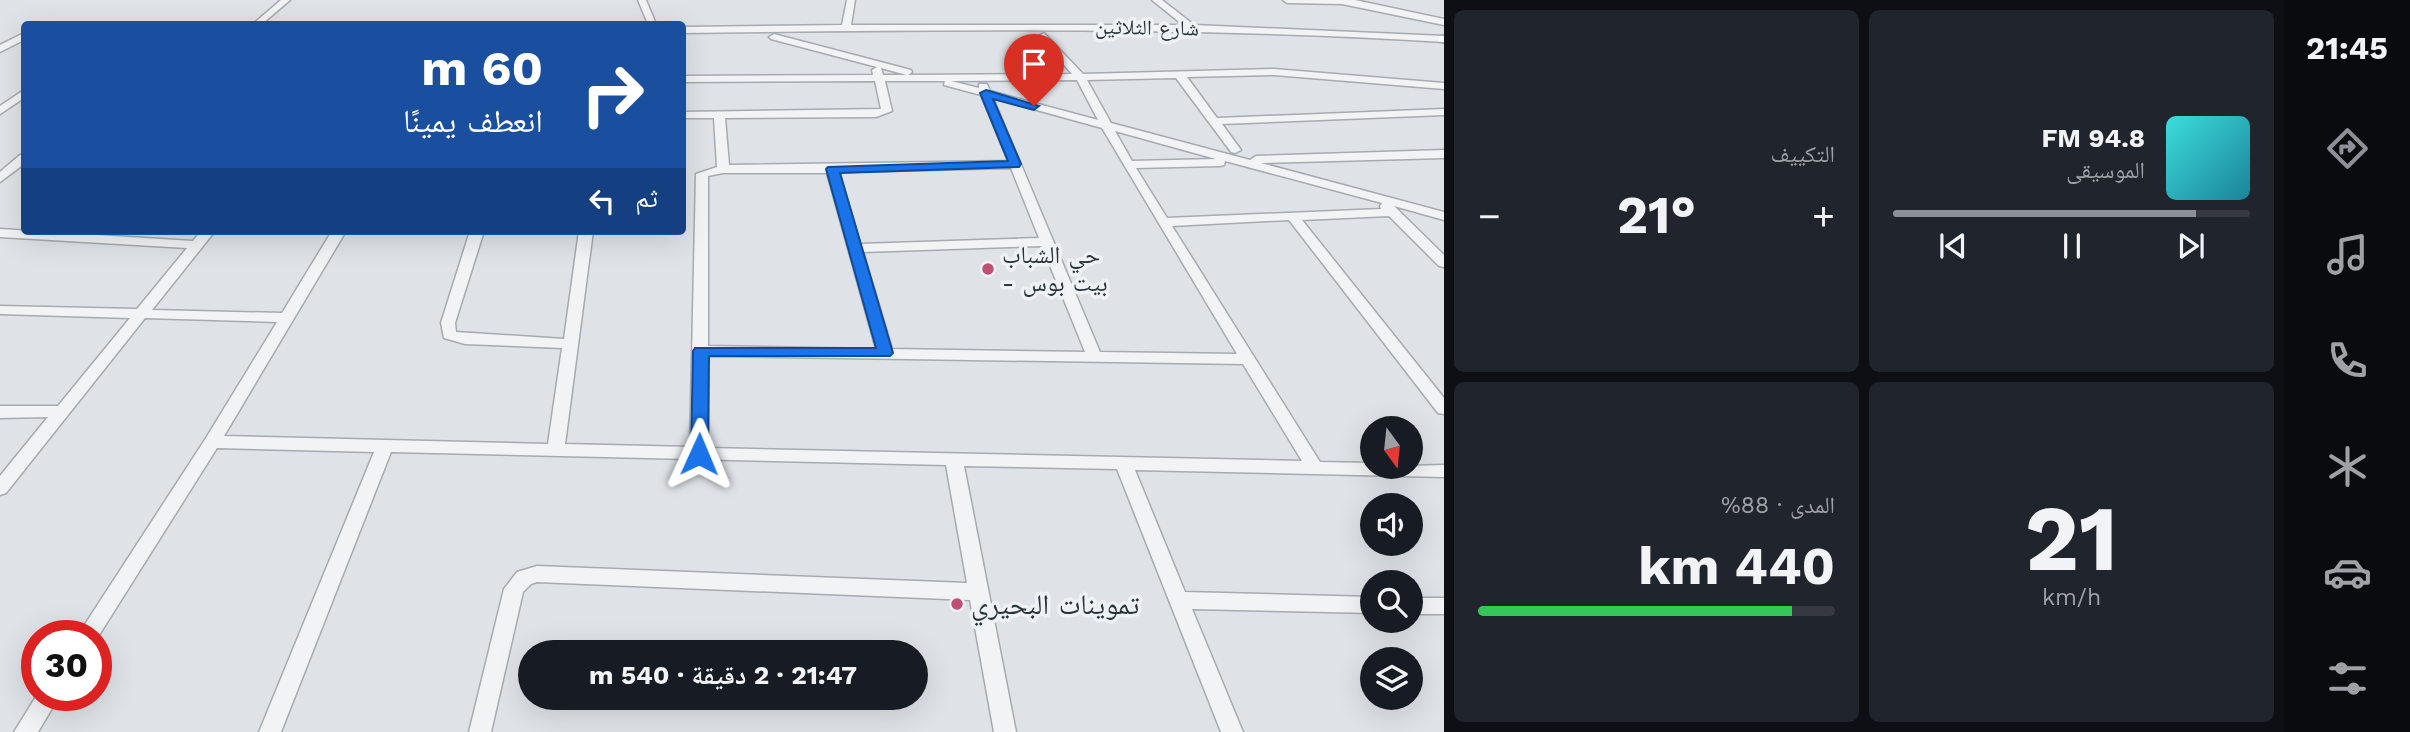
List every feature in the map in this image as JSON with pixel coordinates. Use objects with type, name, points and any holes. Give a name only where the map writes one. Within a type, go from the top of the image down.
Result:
[{"type":"street","points":[[261,21],[286,0]]},
{"type":"street","points":[[642,0],[651,21]]},
{"type":"street","points":[[846,29],[851,0]]},
{"type":"street","points":[[1156,0],[1191,27]]},
{"type":"street","points":[[1287,0],[1373,0]]},
{"type":"street","points":[[1343,1],[1444,22]]},
{"type":"street","name":"شارع الثلاثين","points":[[686,30],[1191,27],[1320,31],[1444,40]]},
{"type":"street","points":[[0,36],[21,36]]},
{"type":"street","points":[[1044,36],[1080,77],[1128,164],[1315,468]]},
{"type":"street","name":"شارع الثلاثين","points":[[686,37],[1329,37],[1444,40]]},
{"type":"street","points":[[774,37],[926,78],[984,89],[1237,155],[1444,216]]},
{"type":"street","points":[[801,37],[957,77],[984,89],[1094,356]]},
{"type":"street","points":[[0,49],[21,38]]},
{"type":"street","points":[[0,43],[21,43]]},
{"type":"street","points":[[686,115],[876,114],[887,111],[875,64]]},
{"type":"street","points":[[686,79],[1080,77],[1274,72],[1444,86]]},
{"type":"street","points":[[1179,74],[1237,155]]},
{"type":"street","points":[[0,111],[21,95]]},
{"type":"street","points":[[1214,121],[1444,112]]},
{"type":"street","points":[[719,115],[723,169]]},
{"type":"street","points":[[1273,160],[1444,154]]},
{"type":"street","points":[[1128,164],[1237,155],[1273,160],[1444,205]]},
{"type":"street","points":[[0,178],[21,160]]},
{"type":"street","points":[[699,454],[702,174],[723,169],[1015,164]]},
{"type":"street","points":[[832,169],[885,353]]},
{"type":"street","points":[[1362,183],[1444,263]]},
{"type":"street","points":[[1163,222],[1392,212]]},
{"type":"street","points":[[1293,216],[1444,409]]},
{"type":"street","points":[[0,233],[21,233]]},
{"type":"street","points":[[74,235],[197,245]]},
{"type":"street","points":[[0,488],[205,235]]},
{"type":"street","points":[[98,620],[212,442],[337,235]]},
{"type":"street","points":[[476,235],[448,323],[449,335],[466,340],[570,344]]},
{"type":"street","points":[[556,450],[585,235]]},
{"type":"street","points":[[855,248],[1047,242]]},
{"type":"street","points":[[0,310],[287,318]]},
{"type":"street","points":[[701,351],[1248,359]]},
{"type":"street","points":[[0,412],[62,411]]},
{"type":"street","points":[[212,442],[1444,471]]},
{"type":"street","points":[[270,732],[385,446]]},
{"type":"street","points":[[954,459],[1005,732]]},
{"type":"street","points":[[1124,465],[1232,732]]},
{"type":"street","points":[[480,732],[514,589],[524,578],[537,574],[979,592]]},
{"type":"street","points":[[1179,600],[1360,605]]},
{"type":"street","points":[[1423,606],[1444,606]]},
{"type":"street","points":[[25,732],[39,711]]},
{"type":"place","name":"حي الشباب - بيت بوس","points":[[988,269]]},
{"type":"place","name":"تموينات البحيري","points":[[957,604]]},
{"type":"route","points":[[699,454],[701,351],[885,353],[832,169],[1015,164],[986,93],[1034,106]]}]
